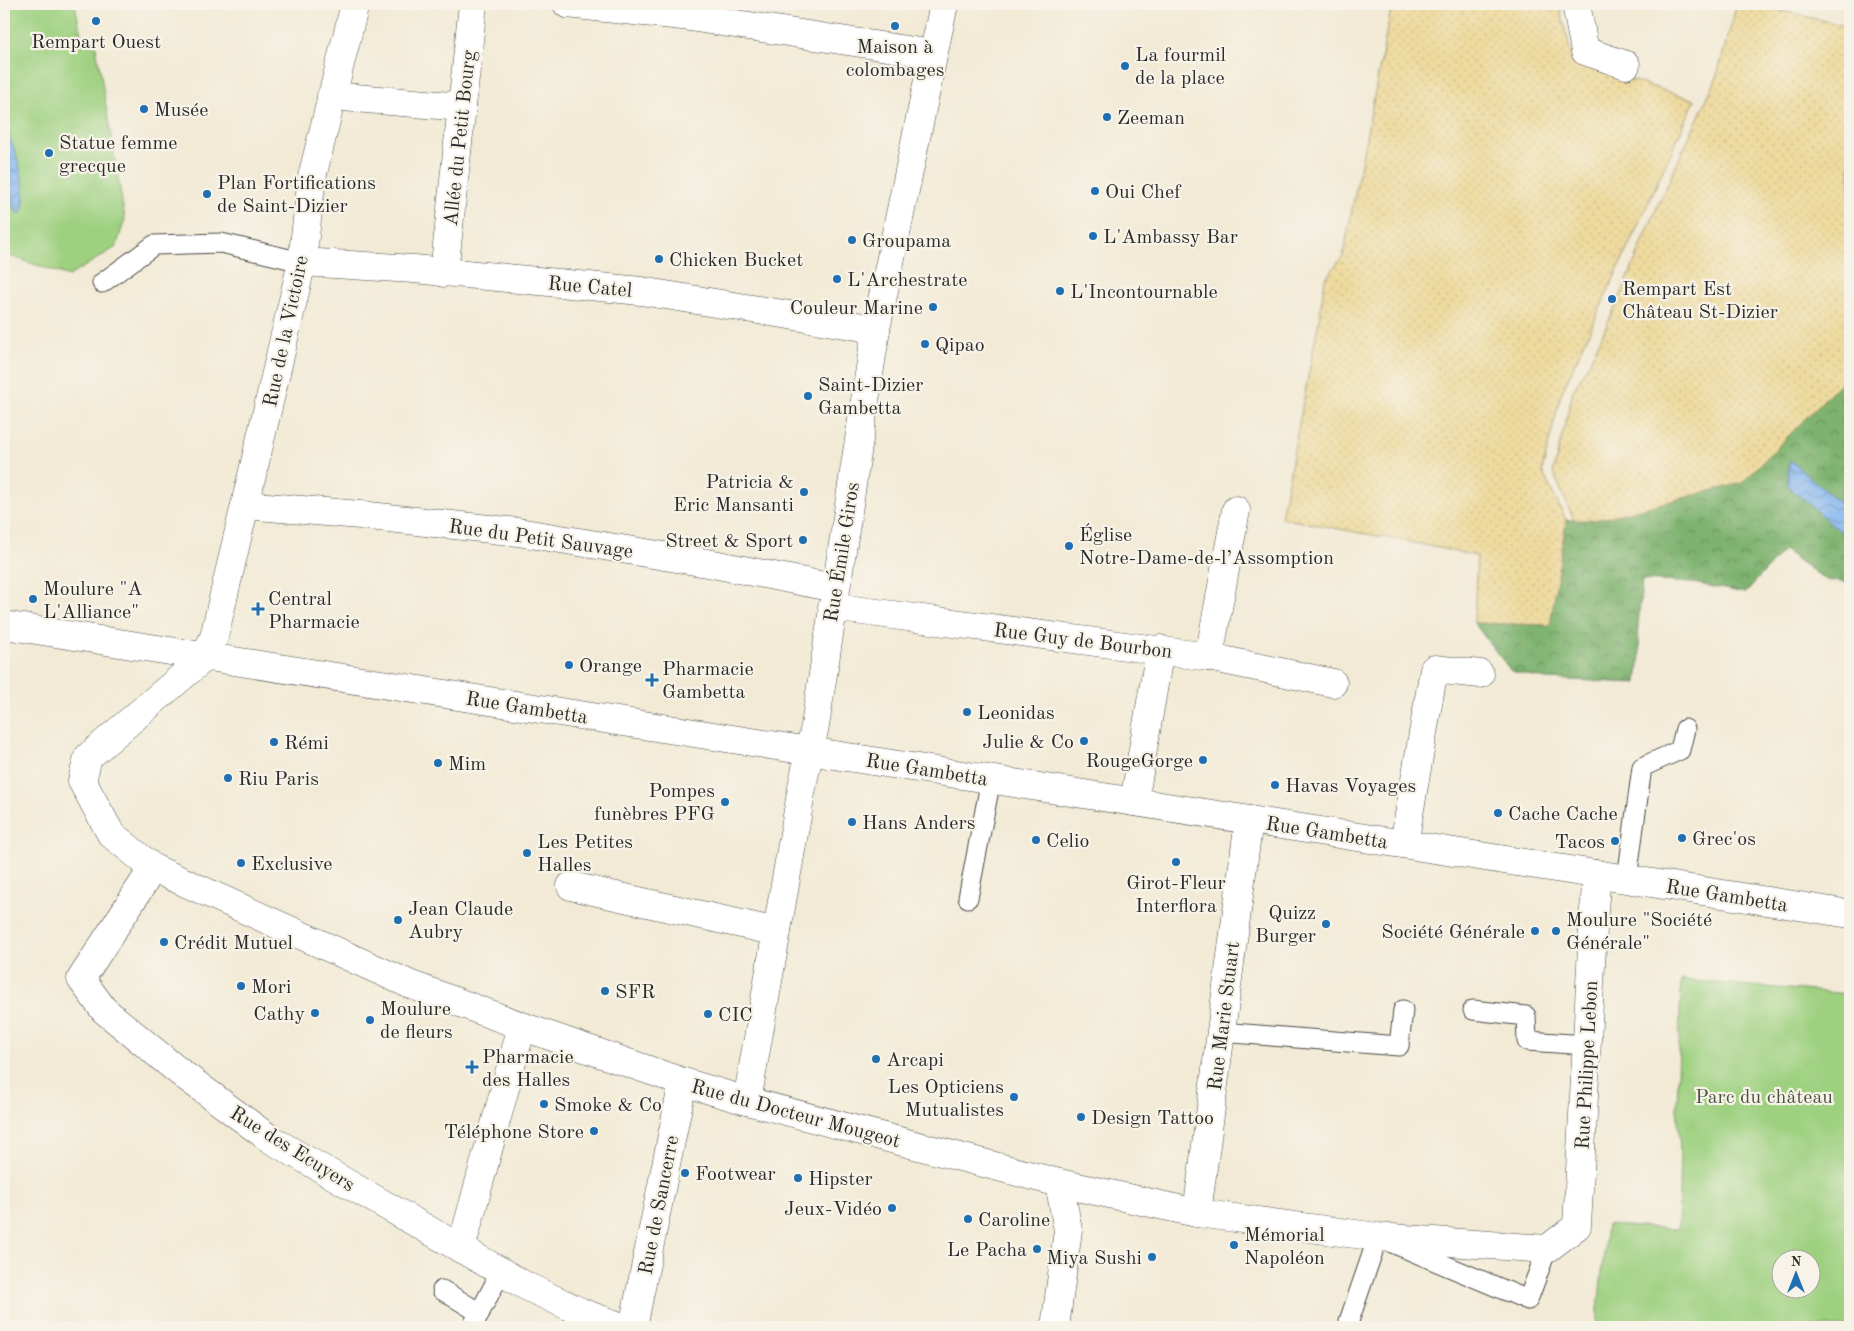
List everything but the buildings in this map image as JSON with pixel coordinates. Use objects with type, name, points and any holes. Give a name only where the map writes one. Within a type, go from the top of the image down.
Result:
[{"type":"street","name":"Rue de la Victoire","points":[[205,657],[214,637],[302,262],[312,177],[355,4]]},
{"type":"street","name":"Allée du Petit Bourg","points":[[444,273],[473,4]]},
{"type":"street","points":[[566,4],[684,16],[933,54]]},
{"type":"street","name":"Rue Émile Giros","points":[[747,1101],[808,751],[814,726],[876,329],[944,4]]},
{"type":"street","points":[[1576,4],[1585,51],[1626,65]]},
{"type":"street","points":[[331,96],[462,108]]},
{"type":"street","name":"Rue Catel","points":[[302,262],[641,290],[876,329]]},
{"type":"street","name":"Rue du Petit Sauvage","points":[[245,505],[518,532],[713,564],[834,598]]},
{"type":"street","points":[[1209,657],[1236,510]]},
{"type":"street","name":"Rue Guy de Bourbon","points":[[834,598],[1209,657],[1333,683]]},
{"type":"street","name":"Rue Gambetta","points":[[4,626],[1850,914]]},
{"type":"street","points":[[1134,802],[1160,649]]},
{"type":"street","name":"Rue du Docteur Mougeot","points":[[205,657],[88,757],[82,781],[111,834],[153,868],[409,984],[683,1082],[747,1101],[1059,1183],[1197,1213],[1378,1237],[1546,1248]]},
{"type":"street","points":[[1404,844],[1434,669],[1480,674]]},
{"type":"street","name":"Rue Marie Stuart","points":[[1197,1213],[1249,820]]},
{"type":"street","name":"Rue des Ecuyers","points":[[153,868],[81,979],[104,1010],[177,1070],[270,1139],[526,1286],[583,1313],[622,1327]]},
{"type":"street","name":"Rue Philippe Lebon","points":[[1546,1248],[1577,1226],[1597,874]]},
{"type":"street","points":[[571,886],[777,932]]},
{"type":"street","points":[[461,1248],[522,1026]]},
{"type":"street","name":"Rue de Sancerre","points":[[634,1327],[683,1082]]},
{"type":"street","points":[[1055,1327],[1068,1230],[1059,1183]]},
{"type":"lane","points":[[102,283],[154,245],[221,243],[302,262]]},
{"type":"lane","points":[[1627,879],[1642,767],[1680,750],[1685,729]]},
{"type":"lane","points":[[968,898],[990,779]]},
{"type":"lane","points":[[1220,1032],[1399,1046],[1403,1010]]},
{"type":"lane","points":[[1473,1010],[1526,1016],[1527,1041],[1587,1046]]},
{"type":"lane","points":[[1349,1321],[1378,1237],[1528,1300],[1546,1248]]},
{"type":"lane","points":[[442,1290],[476,1320],[501,1272]]},
{"type":"green space","points":[[4,4],[75,4],[82,39],[95,40],[125,219],[116,247],[69,276],[4,254]]},
{"type":"green space","points":[[1850,373],[1850,583],[1826,580],[1784,550],[1745,593],[1693,583],[1642,580],[1638,627],[1640,655],[1637,683],[1546,679],[1511,671],[1474,623],[1549,625],[1566,520],[1596,520],[1742,483]]},
{"type":"green space","name":"Parc du château","points":[[1681,980],[1850,994],[1850,1327],[1596,1327],[1607,1225],[1678,1229],[1680,1149],[1677,1108]]},
{"type":"sand","points":[[1392,4],[1559,4],[1573,62],[1695,100],[1561,394],[1542,471],[1566,520],[1550,625],[1474,623],[1477,556],[1281,518],[1325,279],[1343,256]]},
{"type":"sand","points":[[1737,4],[1753,4],[1850,27],[1850,373],[1742,483],[1596,520],[1574,520],[1553,472],[1573,391],[1591,359],[1624,288],[1657,207],[1716,79]]},
{"type":"water","points":[[4,127],[13,145],[23,182],[24,205],[21,213],[17,213],[13,207],[4,152]]},
{"type":"water","points":[[1790,460],[1850,512],[1850,540],[1787,485]]},
{"type":"place","name":"Rempart Ouest","points":[[96,21]]},
{"type":"place","name":"Maison à colombages","points":[[895,26]]},
{"type":"place","name":"La fourmil de la place","points":[[1125,66]]},
{"type":"place","name":"Musée","points":[[144,109]]},
{"type":"place","name":"Zeeman","points":[[1107,117]]},
{"type":"place","name":"Statue femme grecque","points":[[49,153]]},
{"type":"place","name":"Oui Chef","points":[[1095,191]]},
{"type":"place","name":"Plan Fortifications de Saint-Dizier","points":[[207,194]]},
{"type":"place","name":"L'Ambassy Bar","points":[[1093,236]]},
{"type":"place","name":"Groupama","points":[[852,240]]},
{"type":"place","name":"Chicken Bucket","points":[[659,259]]},
{"type":"place","name":"L'Archestrate","points":[[837,279]]},
{"type":"place","name":"L'Incontournable","points":[[1060,291]]},
{"type":"place","name":"Rempart Est Château St-Dizier","points":[[1612,299]]},
{"type":"place","name":"Couleur Marine","points":[[933,307]]},
{"type":"place","name":"Qipao","points":[[925,344]]},
{"type":"place","name":"Saint-Dizier Gambetta","points":[[808,396]]},
{"type":"place","name":"Patricia & Eric Mansanti","points":[[804,492]]},
{"type":"place","name":"Street & Sport","points":[[803,540]]},
{"type":"place","name":"Église Notre-Dame-de-l’Assomption","points":[[1069,546]]},
{"type":"place","name":"Moulure \"A L'Alliance\"","points":[[33,599]]},
{"type":"place","name":"Central Pharmacie","points":[[258,609]]},
{"type":"place","name":"Orange","points":[[569,665]]},
{"type":"place","name":"Pharmacie Gambetta","points":[[652,680]]},
{"type":"place","name":"Leonidas","points":[[967,712]]},
{"type":"place","name":"Julie & Co","points":[[1084,741]]},
{"type":"place","name":"Rémi","points":[[274,742]]},
{"type":"place","name":"RougeGorge","points":[[1203,760]]},
{"type":"place","name":"Mim","points":[[438,763]]},
{"type":"place","name":"Riu Paris","points":[[228,778]]},
{"type":"place","name":"Havas Voyages","points":[[1275,785]]},
{"type":"place","name":"Pompes funèbres PFG","points":[[725,802]]},
{"type":"place","name":"Cache Cache","points":[[1498,813]]},
{"type":"place","name":"Hans Anders","points":[[852,822]]},
{"type":"place","name":"Grec'os","points":[[1682,838]]},
{"type":"place","name":"Celio","points":[[1036,840]]},
{"type":"place","name":"Tacos","points":[[1615,841]]},
{"type":"place","name":"Les Petites Halles","points":[[527,853]]},
{"type":"place","name":"Girot-Fleur Interflora","points":[[1176,862]]},
{"type":"place","name":"Exclusive","points":[[241,863]]},
{"type":"place","name":"Jean Claude Aubry","points":[[398,920]]},
{"type":"place","name":"Quizz Burger","points":[[1326,924]]},
{"type":"place","name":"Société Générale","points":[[1535,931]]},
{"type":"place","name":"Moulure \"Société Générale\"","points":[[1556,931]]},
{"type":"place","name":"Crédit Mutuel","points":[[164,942]]},
{"type":"place","name":"Mori","points":[[241,986]]},
{"type":"place","name":"SFR","points":[[605,991]]},
{"type":"place","name":"Cathy","points":[[315,1013]]},
{"type":"place","name":"CIC","points":[[708,1014]]},
{"type":"place","name":"Moulure de fleurs","points":[[370,1020]]},
{"type":"place","name":"Arcapi","points":[[876,1059]]},
{"type":"place","name":"Pharmacie des Halles","points":[[472,1067]]},
{"type":"place","name":"Les Opticiens Mutualistes","points":[[1014,1097]]},
{"type":"place","name":"Smoke & Co","points":[[544,1104]]},
{"type":"place","name":"Design Tattoo","points":[[1081,1117]]},
{"type":"place","name":"Téléphone Store","points":[[594,1131]]},
{"type":"place","name":"Footwear","points":[[685,1173]]},
{"type":"place","name":"Hipster","points":[[798,1178]]},
{"type":"place","name":"Jeux-Vidéo","points":[[892,1208]]},
{"type":"place","name":"Caroline","points":[[968,1219]]},
{"type":"place","name":"Mémorial Napoléon","points":[[1234,1245]]},
{"type":"place","name":"Le Pacha","points":[[1037,1249]]},
{"type":"place","name":"Miya Sushi","points":[[1152,1257]]}]
